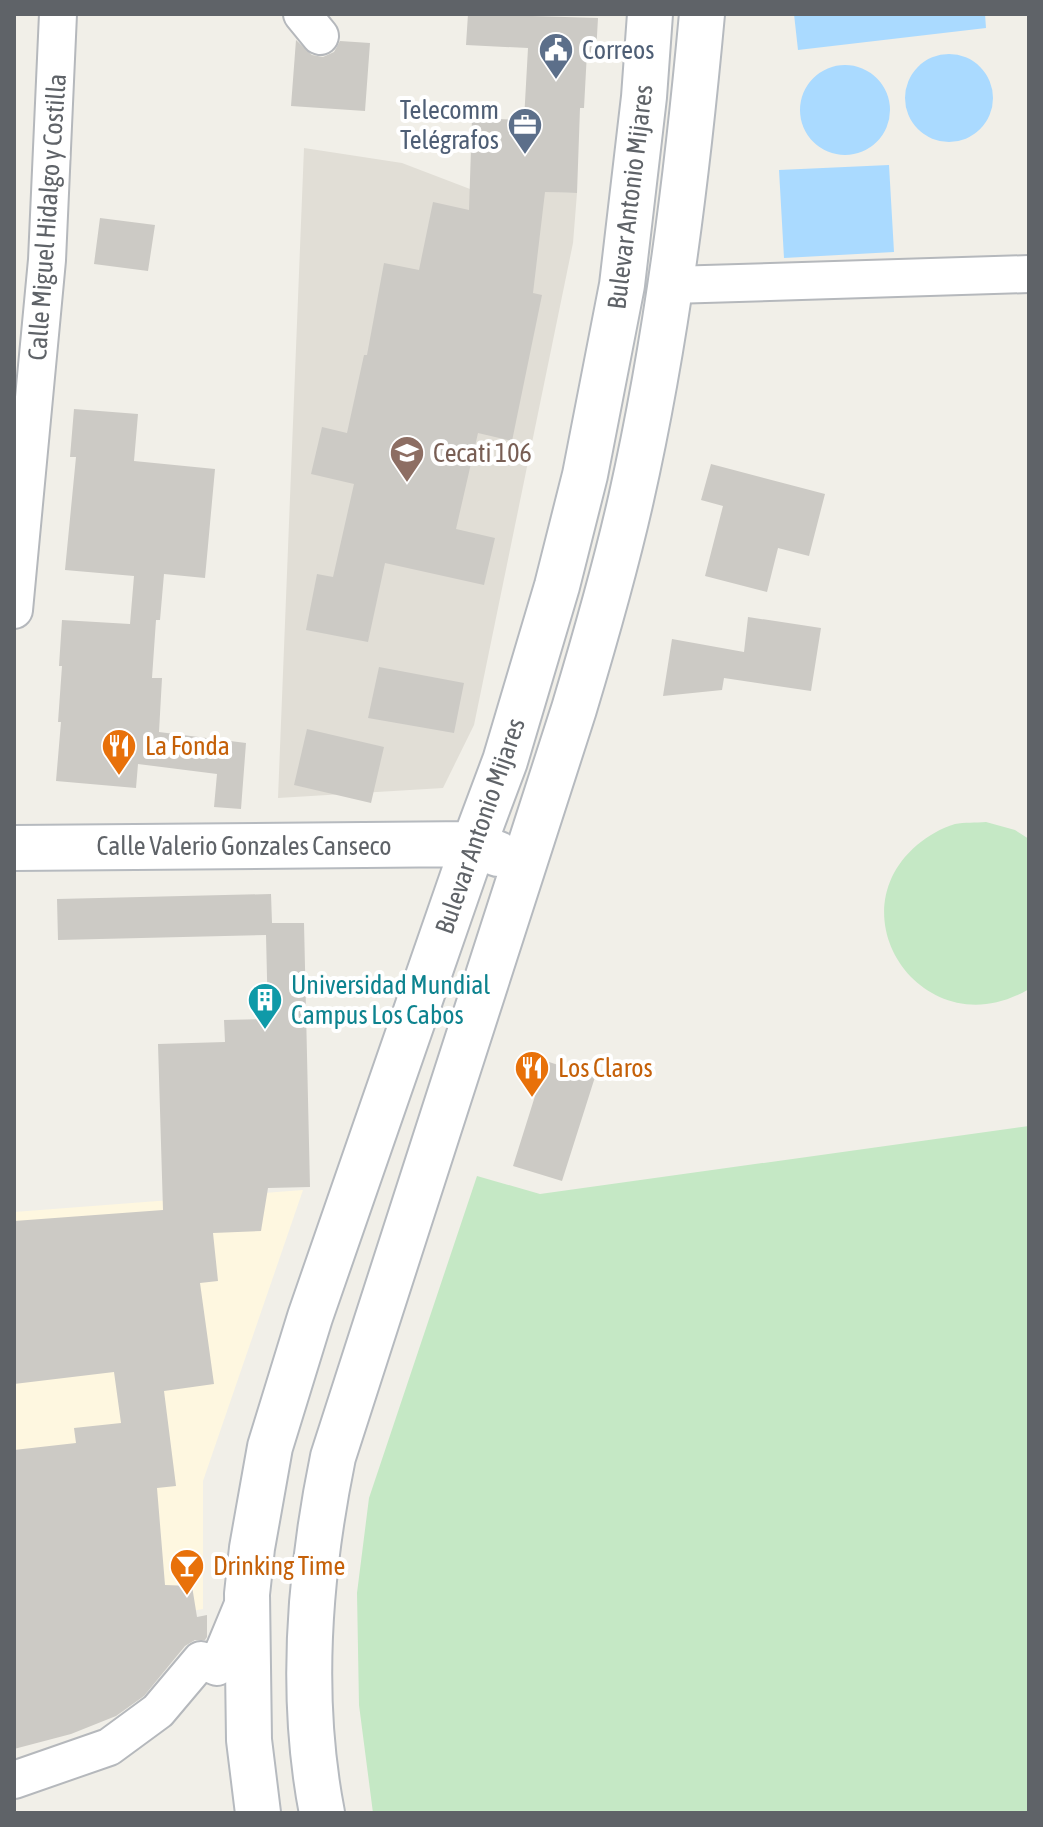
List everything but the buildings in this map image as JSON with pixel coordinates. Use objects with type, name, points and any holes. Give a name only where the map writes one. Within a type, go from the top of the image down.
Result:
[{"type":"main road","name":"Bulevar Antonio Mijares","points":[[258,1813],[249,1740],[247,1594],[261,1498],[281,1407],[510,746],[557,586],[588,460],[622,285],[644,97],[650,14]]},
{"type":"main road","name":"Bulevar Antonio Mijares","points":[[322,1813],[310,1719],[308,1657],[317,1548],[333,1457],[574,709],[607,597],[637,468],[671,285],[691,135],[702,14]]},
{"type":"main road","name":"Calle Valerio Gonzales Canseco","points":[[14,848],[474,844]]},
{"type":"main road","points":[[474,844],[522,864]]},
{"type":"street","name":"Calle Miguel Hidalgo y Costilla","points":[[14,610],[30,260],[58,14]]},
{"type":"street","points":[[671,285],[1029,274]]},
{"type":"street","points":[[14,1780],[109,1747],[158,1711],[201,1660],[217,1667],[247,1594]]},
{"type":"shaded area","name":"Cecati 106","points":[[304,148],[402,163],[470,189],[577,193],[573,243],[474,725],[443,788],[278,798]]},
{"type":"shaded area","points":[[303,1190],[203,1481],[203,1609],[14,1642],[14,1212]]},
{"type":"green space","points":[[986,822],[1015,830],[1029,839],[1029,989],[991,1003],[957,1002],[926,989],[903,967],[888,939],[884,907],[893,875],[917,845],[950,826]]},
{"type":"green space","points":[[1029,1126],[1029,1813],[373,1813],[359,1705],[357,1593],[369,1498],[477,1176],[540,1194]]},
{"type":"water","points":[[794,14],[985,14],[986,28],[798,50]]},
{"type":"water","points":[[940,54],[958,54],[974,61],[986,73],[993,89],[993,107],[986,123],[974,135],[958,142],[940,142],[924,135],[912,123],[905,107],[905,89],[912,73],[924,61]]},
{"type":"water","points":[[845,65],[870,73],[882,85],[890,110],[882,135],[870,147],[845,155],[820,147],[808,135],[800,110],[808,85],[820,73]]},
{"type":"water","points":[[889,165],[894,252],[784,258],[779,170]]},
{"type":"place","name":"Correos","points":[[556,81]]},
{"type":"place","name":"Telecomm Telégrafos","points":[[525,156]]},
{"type":"place","name":"Cecati 106","points":[[407,484]]},
{"type":"place","name":"La Fonda","points":[[119,777]]},
{"type":"place","name":"Universidad Mundial Campus Los Cabos","points":[[265,1031]]},
{"type":"place","name":"Los Claros","points":[[532,1099]]},
{"type":"place","name":"Drinking Time","points":[[187,1597]]}]
